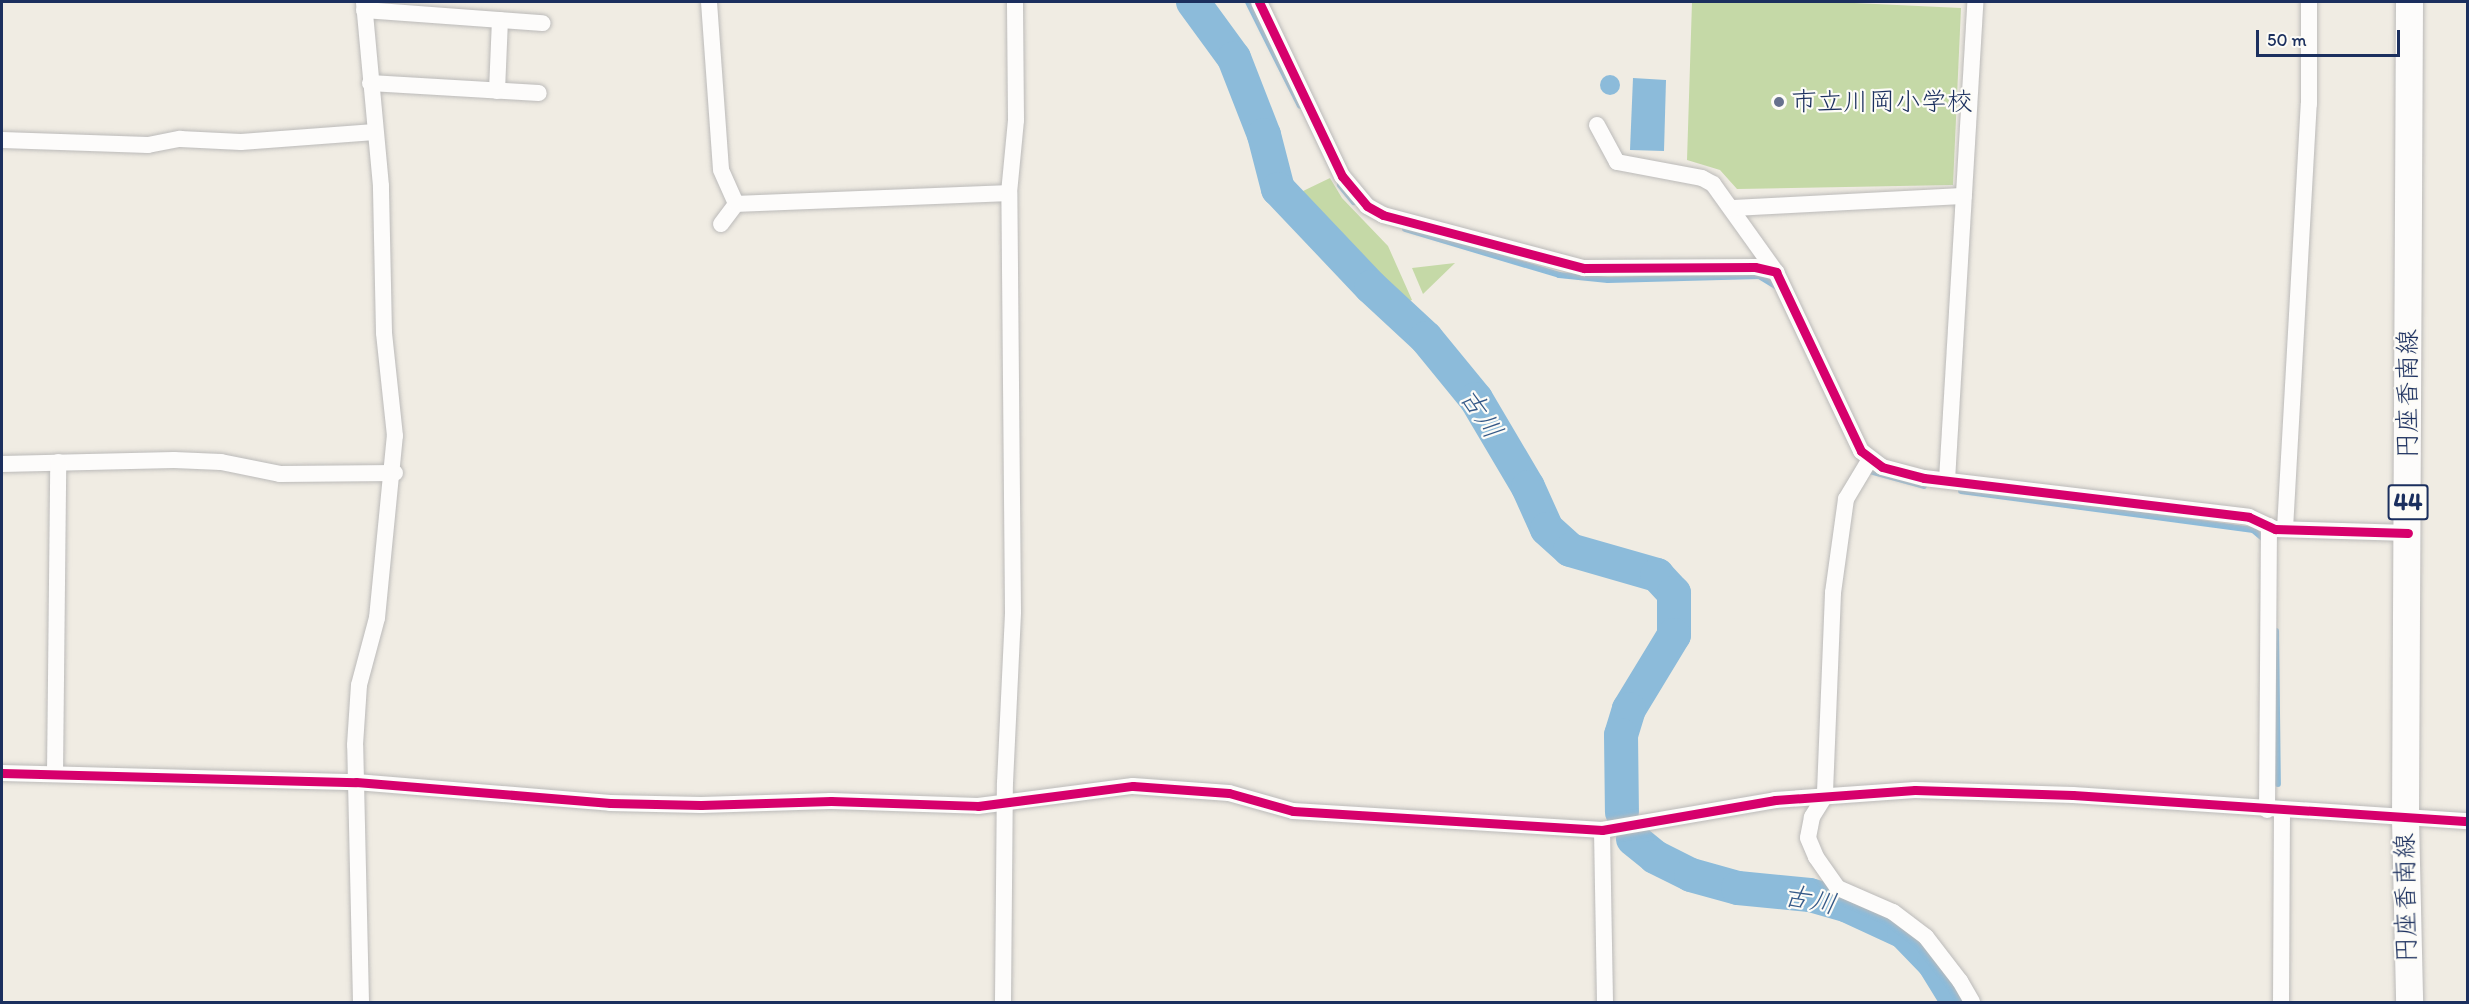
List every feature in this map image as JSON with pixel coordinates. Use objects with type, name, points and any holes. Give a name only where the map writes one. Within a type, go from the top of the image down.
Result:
[{"type":"main road","name":"円座香南線","points":[[2409,2],[2405,819],[2409,1002]]},
{"type":"street","points":[[709,2],[721,170],[736,204]]},
{"type":"street","points":[[1004,1002],[1005,804],[1013,612],[1010,194],[1016,120],[1015,2]]},
{"type":"street","points":[[1259,2],[1342,176],[1354,193],[1375,211],[1584,268],[1755,267],[1776,272]]},
{"type":"street","points":[[1947,480],[1975,2]]},
{"type":"street","points":[[2281,1002],[2275,811],[2277,528],[2308,104],[2309,2]]},
{"type":"street","points":[[361,1002],[356,783],[360,685],[377,618],[383,544],[395,473],[395,436],[384,333],[381,186],[364,6],[543,23]]},
{"type":"street","points":[[497,91],[500,20]]},
{"type":"street","points":[[370,83],[539,93]]},
{"type":"street","points":[[1597,125],[1617,162],[1702,178],[1713,184],[1776,272],[1861,451],[1870,459],[1898,473],[2249,517],[2277,528],[2408,533]]},
{"type":"street","points":[[2,140],[148,145],[180,139],[241,142],[375,132]]},
{"type":"street","points":[[736,204],[1010,194]]},
{"type":"street","points":[[1732,208],[1964,196]]},
{"type":"street","points":[[721,224],[736,204]]},
{"type":"street","points":[[1870,459],[1846,499],[1833,593],[1825,796],[1812,817],[1808,838],[1816,857],[1838,888],[1893,912],[1926,937],[1960,981],[1972,1002]]},
{"type":"street","points":[[2,464],[174,460],[220,462],[280,474],[395,473]]},
{"type":"street","points":[[55,774],[58,462]]},
{"type":"street","points":[[2,773],[356,783],[610,803],[1005,804],[1133,786],[1229,793],[1293,811],[1602,830],[1775,800],[1927,790],[2073,795],[2275,811],[2468,821]]},
{"type":"street","points":[[1602,830],[1605,1002]]},
{"type":"green space","name":"市立川岡小学校","points":[[1692,2],[1833,2],[1961,8],[1953,185],[1737,189],[1720,170],[1687,160]]},
{"type":"green space","points":[[1330,178],[1342,198],[1388,246],[1412,300],[1403,303],[1295,198],[1290,186],[1301,192]]},
{"type":"green space","points":[[1455,263],[1423,294],[1412,268]]},
{"type":"water","points":[[1606,75],[1614,75],[1620,81],[1620,89],[1614,95],[1606,95],[1600,89],[1600,81]]},
{"type":"water","points":[[1633,78],[1666,80],[1664,151],[1630,150]]},
{"type":"waterway","name":"古川","points":[[1193,2],[1234,58],[1264,135],[1278,189],[1371,287],[1426,338],[1476,399],[1528,487],[1547,529],[1570,550],[1657,575],[1674,593],[1674,635],[1629,709],[1621,735],[1622,812]]},
{"type":"waterway","points":[[1248,2],[1300,106]]},
{"type":"waterway","points":[[1340,185],[1354,202]]},
{"type":"waterway","points":[[1405,229],[1559,275],[1608,280],[1759,276],[1777,287]]},
{"type":"waterway","points":[[1870,471],[1924,486]]},
{"type":"waterway","points":[[1961,491],[2253,530],[2265,540]]},
{"type":"waterway","points":[[2276,631],[2278,784]]},
{"type":"waterway","name":"古川","points":[[1633,839],[1655,857],[1691,875],[1738,888],[1810,895],[1848,906],[1904,932],[1934,963],[1958,1002]]},
{"type":"cycle path","points":[[1259,2],[1342,176],[1367,206],[1383,215],[1584,268],[1755,267],[1776,272],[1861,451],[1882,467],[1924,478],[2249,517],[2275,529],[2408,533]]},
{"type":"cycle path","points":[[2,773],[356,782],[610,803],[701,805],[831,801],[978,806],[1133,786],[1229,793],[1293,811],[1602,830],[1775,800],[1915,790],[2073,795],[2468,821]]},
{"type":"place","name":"市立川岡小学校","points":[[1779,102]]}]
